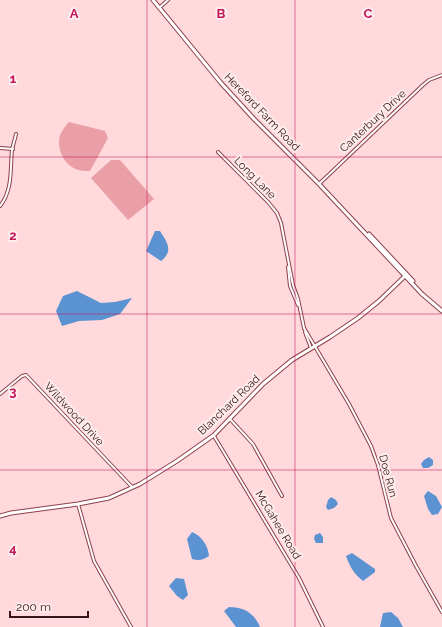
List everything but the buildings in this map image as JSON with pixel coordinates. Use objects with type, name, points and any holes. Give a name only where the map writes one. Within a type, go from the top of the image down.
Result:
[{"type":"street","name":"Hereford Farm Road","points":[[153,0],[220,83],[364,231],[422,294],[442,312]]},
{"type":"street","points":[[159,8],[168,0]]},
{"type":"street","name":"Canterbury Drive","points":[[318,184],[418,89],[429,80],[442,75]]},
{"type":"street","points":[[0,206],[9,189],[12,149],[16,134]]},
{"type":"street","points":[[0,148],[12,149]]},
{"type":"street","name":"Long Lane","points":[[218,152],[274,208],[281,223],[290,286],[300,309],[304,328],[313,348]]},
{"type":"street","name":"Hereford Farm Road","points":[[364,231],[372,236],[393,258],[422,294]]},
{"type":"street","name":"Blanchard Road","points":[[0,516],[109,498],[132,488],[177,461],[214,435],[263,384],[292,360],[358,318],[379,301],[405,276]]},
{"type":"street","name":"Doe Run","points":[[313,348],[349,404],[371,446],[378,465],[391,518],[442,612]]},
{"type":"street","name":"Wildwood Drive","points":[[0,394],[22,376],[26,375],[132,488]]},
{"type":"street","points":[[230,418],[253,444],[282,496]]},
{"type":"street","name":"McGahee Road","points":[[214,435],[300,578],[323,627]]},
{"type":"street","points":[[78,504],[94,561],[131,627]]},
{"type":"shaded area","points":[[69,122],[105,131],[108,138],[90,171],[74,168],[68,164],[60,152],[59,142],[61,133]]},
{"type":"shaded area","points":[[111,160],[120,160],[154,199],[128,220],[91,178]]},
{"type":"water","points":[[155,231],[160,231],[168,246],[167,254],[161,261],[146,251]]},
{"type":"water","points":[[77,291],[101,303],[115,302],[132,298],[120,314],[102,320],[79,321],[62,326],[56,311],[63,296]]},
{"type":"water","points":[[429,457],[433,460],[433,465],[428,468],[423,468],[421,464]]},
{"type":"water","points":[[428,491],[436,496],[442,507],[438,514],[432,515],[428,509],[424,496]]},
{"type":"water","points":[[331,497],[336,500],[338,504],[334,508],[328,510],[326,507],[328,500]]},
{"type":"water","points":[[192,532],[199,536],[207,549],[209,556],[201,560],[192,559],[187,539]]},
{"type":"water","points":[[320,533],[323,537],[323,543],[316,543],[314,539],[315,535]]},
{"type":"water","points":[[352,553],[375,569],[375,572],[363,581],[355,573],[346,556]]},
{"type":"water","points":[[176,578],[184,579],[188,595],[183,600],[177,596],[169,586]]},
{"type":"water","points":[[229,607],[239,608],[248,612],[255,618],[260,627],[236,627],[224,611]]},
{"type":"water","points":[[391,612],[398,618],[403,627],[380,627],[383,613]]}]
